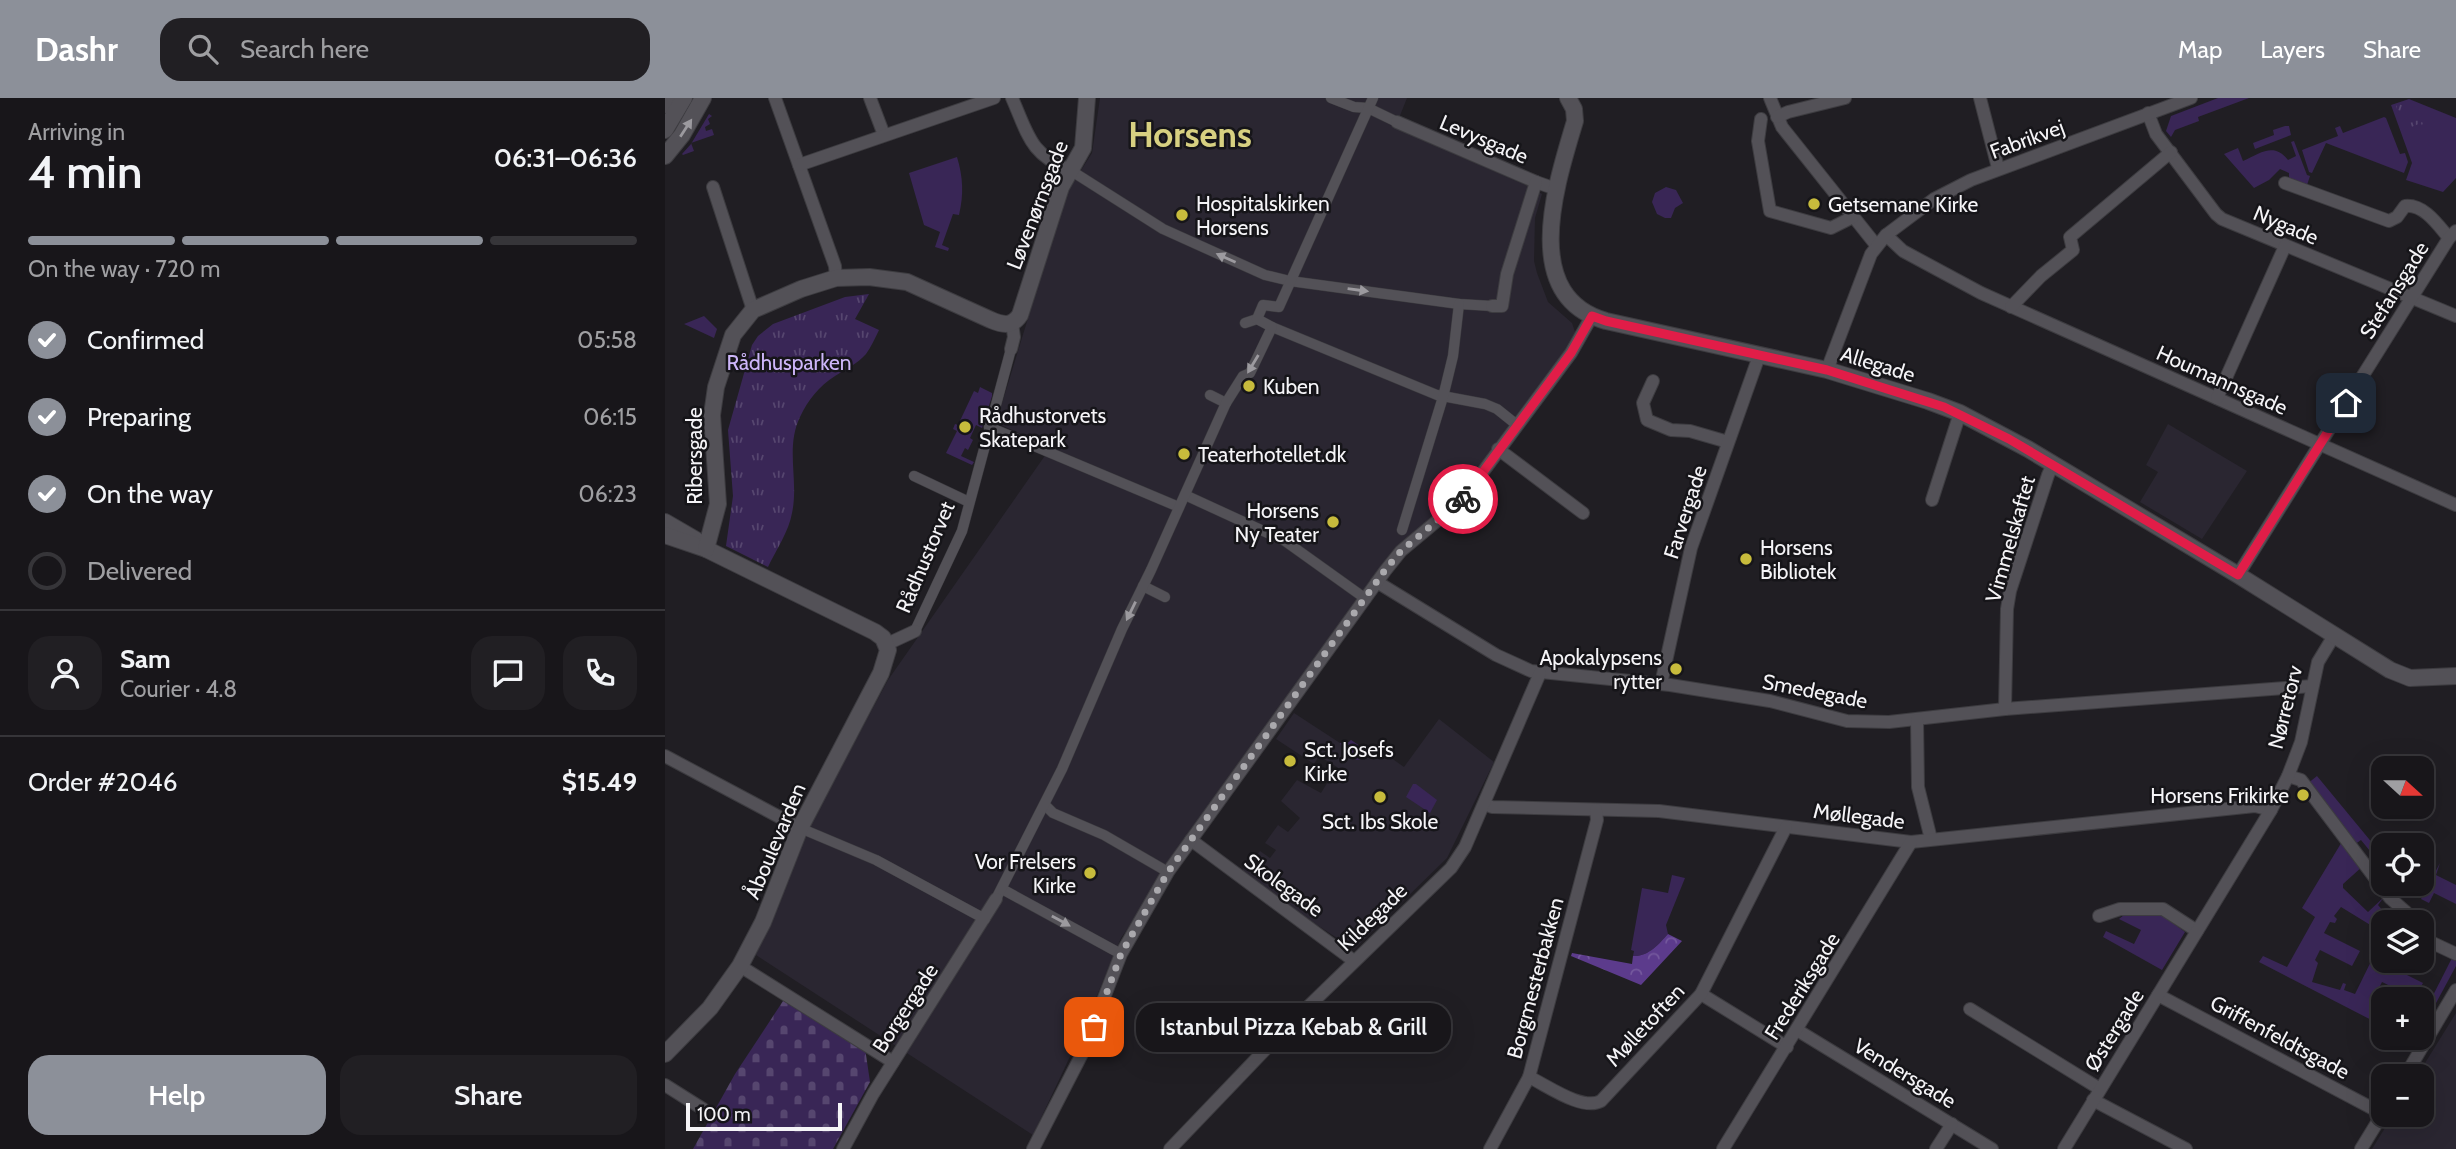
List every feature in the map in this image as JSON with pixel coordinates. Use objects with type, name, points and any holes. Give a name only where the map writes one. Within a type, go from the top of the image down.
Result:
[{"type":"street","points":[[665,107],[670,98]]},
{"type":"street","points":[[665,130],[684,98]]},
{"type":"street","points":[[665,156],[682,135],[703,98]]},
{"type":"street","points":[[775,98],[835,266],[836,278]]},
{"type":"street","points":[[870,98],[884,135]]},
{"type":"street","points":[[799,165],[994,98]]},
{"type":"street","points":[[1012,98],[1037,151],[1051,163],[1083,176],[1163,229],[1265,275],[1290,281],[1459,304],[1502,306],[1507,274],[1536,182]]},
{"type":"street","name":"Løvenørnsgade","points":[[1012,323],[1020,315],[1061,187],[1083,148],[1087,98]]},
{"type":"street","points":[[1331,98],[1354,107],[1369,107],[1397,122]]},
{"type":"street","name":"Allegade","points":[[1568,98],[1574,109],[1575,121],[1556,189],[1552,253],[1556,278],[1570,301],[1592,316],[1827,370],[1960,413],[2053,464],[2335,634]]},
{"type":"street","points":[[1770,98],[1782,127],[1804,158],[1876,245],[1827,370]]},
{"type":"street","points":[[1776,114],[1845,98]]},
{"type":"street","points":[[1980,98],[1998,169]]},
{"type":"street","name":"Fabrikvej","points":[[1876,245],[1947,191],[1998,169],[2191,98]]},
{"type":"street","points":[[1257,319],[1263,305],[1279,307],[1369,107]]},
{"type":"street","name":"Nygade","points":[[2148,113],[2156,134],[2216,214],[2285,246],[2456,316]]},
{"type":"street","points":[[1761,119],[1758,141],[1770,211],[1831,228],[1853,217]]},
{"type":"street","name":"Levysgade","points":[[1397,122],[1556,189]]},
{"type":"street","points":[[2011,307],[2041,276],[2073,250],[2070,237],[2171,152]]},
{"type":"street","name":"Stefansgade","points":[[2238,575],[2452,235],[2412,206],[2405,206],[2397,217],[2389,221],[2285,183]]},
{"type":"street","points":[[713,187],[753,310]]},
{"type":"street","name":"Houmannsgade","points":[[1886,235],[1903,251],[2011,307],[2456,505]]},
{"type":"street","points":[[2217,398],[2285,246]]},
{"type":"street","name":"Ribersgade","points":[[706,549],[717,504],[712,415],[716,387],[733,335],[753,310],[801,289],[836,278],[869,277],[907,282],[1001,324],[1012,323]]},
{"type":"street","points":[[1402,530],[1443,397],[1453,356],[1459,304]]},
{"type":"street","points":[[1034,1149],[1094,1027],[1121,954],[1168,872],[1377,582],[1401,551],[1462,500],[1571,353],[1592,316]]},
{"type":"street","points":[[1245,323],[1257,319],[1443,397],[1485,404],[1497,409],[1517,425]]},
{"type":"street","name":"Rådhustorvet","points":[[881,638],[915,631],[961,531],[1014,337],[1012,323]]},
{"type":"street","points":[[1121,954],[999,894],[1045,805],[1226,403],[1243,376],[1250,373],[1272,327]]},
{"type":"street","name":"Farvergade","points":[[1661,684],[1691,548],[1759,356]]},
{"type":"street","points":[[1653,381],[1643,403],[1647,420],[1671,430],[1690,431],[1728,442]]},
{"type":"street","points":[[1210,395],[1226,403]]},
{"type":"street","points":[[1932,500],[1960,413]]},
{"type":"street","points":[[989,427],[1179,507]]},
{"type":"street","points":[[1498,449],[1583,513]]},
{"type":"street","name":"Vimmelskaftet","points":[[2005,709],[2007,609],[2010,591],[2053,464]]},
{"type":"street","points":[[914,476],[969,502]]},
{"type":"street","points":[[1185,495],[1285,541],[1366,599]]},
{"type":"street","points":[[665,522],[694,538],[706,549]]},
{"type":"street","points":[[665,535],[706,549],[881,638]]},
{"type":"street","name":"Smedegade","points":[[1377,582],[1496,655],[1517,666],[1540,673],[1661,684],[1770,701],[1847,721],[1917,720],[2005,709],[2312,685]]},
{"type":"street","points":[[1143,586],[1165,597]]},
{"type":"street","points":[[2335,634],[2403,676],[2417,679],[2456,676]]},
{"type":"street","name":"Nørretorv","points":[[2271,810],[2301,742],[2318,662],[2335,634]]},
{"type":"street","name":"Åboulevarden","points":[[665,1054],[710,1008],[740,966],[763,922],[800,828],[881,673],[887,658],[881,638]]},
{"type":"street","name":"Kildegade","points":[[1170,1149],[1283,1031],[1451,868],[1465,847],[1540,673]]},
{"type":"street","points":[[1917,720],[1918,787],[1931,839]]},
{"type":"street","points":[[665,756],[800,828],[888,866],[985,919]]},
{"type":"street","name":"Nørretorv","points":[[2288,776],[2301,780],[2390,898],[2404,910]]},
{"type":"street","name":"Møllegade","points":[[1484,804],[1492,807],[1659,811],[1911,842],[2255,806],[2271,810]]},
{"type":"street","points":[[1045,805],[1053,813],[1089,828],[1168,872]]},
{"type":"street","name":"Borgmesterbakken","points":[[1490,1149],[1529,1077],[1593,833],[1596,810]]},
{"type":"street","name":"Østergade","points":[[2064,1149],[2271,810]]},
{"type":"street","name":"Mølletoften","points":[[1529,1077],[1581,1103],[1594,1104],[1601,1101],[1701,994],[1786,827]]},
{"type":"street","name":"Skolegade","points":[[1191,841],[1354,961]]},
{"type":"street","name":"Frederiksgade","points":[[1723,1149],[1911,842]]},
{"type":"street","name":"Borgergade","points":[[843,1149],[893,1062],[999,894]]},
{"type":"street","points":[[2099,916],[2120,909],[2163,909],[2197,931]]},
{"type":"street","points":[[2434,944],[2456,954]]},
{"type":"street","points":[[740,966],[893,1062]]},
{"type":"street","points":[[2412,1064],[2456,990]]},
{"type":"street","points":[[1701,994],[1787,1047]]},
{"type":"street","name":"Griffenfeldtsgade","points":[[2158,995],[2371,1107]]},
{"type":"street","points":[[1970,1009],[2097,1095],[2186,1149]]},
{"type":"street","name":"Vendersgade","points":[[1797,1030],[1992,1149]]},
{"type":"street","points":[[665,1085],[703,1110]]},
{"type":"street","points":[[1936,1149],[1952,1124]]},
{"type":"street","points":[[2361,1149],[2374,1127]]},
{"type":"shaded area","points":[[1100,98],[1407,98],[1395,128],[1542,194],[1535,218],[1534,261],[1548,302],[1572,323],[1576,335],[1575,340],[1462,491],[1372,579],[1121,938],[1083,1029],[1033,1135],[756,955],[802,840],[888,680],[1051,447],[996,423],[1066,194],[1092,153]]},
{"type":"shaded area","points":[[2168,424],[2247,471],[2202,539],[2140,502],[2158,472],[2146,465]]},
{"type":"shaded area","name":"Sct. Ibs Skole","points":[[1294,713],[1340,743],[1351,740],[1372,754],[1377,748],[1404,767],[1439,719],[1494,762],[1447,858],[1354,949],[1297,912],[1242,871],[1251,857],[1254,858],[1260,851],[1270,858],[1276,850],[1265,843],[1278,825],[1288,832],[1300,818],[1281,801],[1297,780],[1321,793],[1337,767],[1319,756],[1314,764],[1276,739]]},
{"type":"shaded area","points":[[2456,1013],[2456,1149],[2372,1149],[2386,1127],[2434,1127],[2434,1064],[2424,1064]]},
{"type":"green space","points":[[2218,98],[2249,98],[2198,117],[2199,121],[2175,130],[2171,137],[2166,131],[2171,116]]},
{"type":"green space","points":[[2409,99],[2456,118],[2456,178],[2443,192],[2406,180],[2412,163],[2391,105]]},
{"type":"green space","points":[[2404,102],[2414,103],[2421,108],[2431,124],[2423,128],[2421,123],[2404,130],[2396,106]]},
{"type":"green space","points":[[709,114],[712,116],[708,119],[710,124],[705,127],[706,131],[712,129],[714,135],[692,143]]},
{"type":"green space","points":[[2384,117],[2400,154],[2405,153],[2408,162],[2404,173],[2326,143],[2312,173],[2309,172],[2302,150],[2338,136],[2335,128],[2340,126],[2343,133]]},
{"type":"green space","points":[[2289,126],[2291,135],[2255,149],[2253,143],[2274,135],[2273,130]]},
{"type":"green space","points":[[2294,141],[2307,175],[2310,176],[2307,185],[2289,178],[2289,173],[2280,169],[2269,180],[2254,188],[2224,154],[2238,148],[2243,161],[2272,150],[2278,151],[2288,160],[2296,156],[2291,142]]},
{"type":"green space","points":[[691,144],[694,151],[683,155],[682,154]]},
{"type":"green space","points":[[957,157],[962,179],[962,200],[959,215],[953,214],[942,245],[949,248],[948,251],[935,247],[940,232],[924,225],[909,173]]},
{"type":"green space","points":[[1666,187],[1676,190],[1683,203],[1675,208],[1671,218],[1657,214],[1652,202],[1655,193]]},
{"type":"green space","name":"Rådhusparken","points":[[869,294],[855,319],[879,330],[866,354],[819,389],[800,417],[793,440],[792,513],[785,534],[768,567],[726,546],[733,496],[728,430],[752,345],[758,336],[773,324],[845,297]]},
{"type":"green space","points":[[704,316],[717,329],[714,338],[684,324]]},
{"type":"green space","name":"Rådhustorvets Skatepark","points":[[980,387],[992,393],[992,396],[982,428],[976,425],[970,438],[973,440],[961,456],[974,462],[972,465],[946,453],[957,431],[953,429],[955,424],[958,425],[974,391],[978,393]]},
{"type":"green space","points":[[1351,740],[1370,753],[1366,758],[1357,760],[1343,751],[1340,743]]},
{"type":"green space","points":[[2317,776],[2371,841],[2371,852],[2361,840],[2354,845],[2307,784]]},
{"type":"green space","points":[[1413,784],[1437,800],[1430,813],[1406,797]]},
{"type":"green space","points":[[2343,840],[2363,866],[2343,884],[2343,888],[2368,912],[2384,897],[2378,905],[2382,910],[2371,910],[2371,925],[2341,907],[2334,916],[2337,919],[2335,923],[2330,922],[2324,933],[2360,951],[2352,966],[2320,950],[2315,960],[2318,963],[2312,982],[2340,990],[2343,983],[2346,984],[2344,990],[2355,994],[2371,961],[2371,973],[2403,973],[2423,983],[2421,987],[2392,987],[2382,982],[2380,987],[2371,987],[2371,1020],[2259,962],[2263,956],[2287,967],[2315,917],[2302,908]]},
{"type":"green space","points":[[2440,863],[2436,875],[2456,885],[2456,904],[2434,893],[2434,874]]},
{"type":"green space","points":[[1672,875],[1685,878],[1666,925],[1668,934],[1648,952],[1633,956],[1634,951],[1631,950],[1642,888],[1668,893]]},
{"type":"green space","points":[[2423,896],[2432,896],[2429,903],[2421,899]]},
{"type":"green space","points":[[2157,914],[2185,932],[2162,970],[2103,937],[2106,931],[2134,944],[2141,930],[2119,919],[2124,915]]},
{"type":"green space","points":[[1668,934],[1682,941],[1641,985],[1571,956],[1572,953],[1632,964],[1633,956],[1648,952]]},
{"type":"green space","points":[[2452,958],[2456,959],[2456,966],[2434,1007],[2434,993]]},
{"type":"green space","points":[[785,998],[865,1048],[870,1082],[833,1149],[693,1149],[735,1074]]},
{"type":"way so far","points":[[1094,1027],[1121,954],[1174,863],[1385,570],[1401,551],[1463,499]]},
{"type":"place","name":"Getsemane Kirke","points":[[1814,204]]},
{"type":"place","name":"Hospitalskirken Horsens","points":[[1182,215]]},
{"type":"place","name":"Kuben","points":[[1249,386]]},
{"type":"place","name":"Rådhustorvets Skatepark","points":[[965,427]]},
{"type":"place","name":"Teaterhotellet.dk","points":[[1184,454]]},
{"type":"place","name":"Horsens Ny Teater","points":[[1333,522]]},
{"type":"place","name":"Horsens Bibliotek","points":[[1746,559]]},
{"type":"place","name":"Apokalypsens rytter","points":[[1676,669]]},
{"type":"place","name":"Sct. Josefs Kirke","points":[[1290,761]]},
{"type":"place","name":"Horsens Frikirke","points":[[2303,795]]},
{"type":"place","name":"Sct. Ibs Skole","points":[[1380,797]]},
{"type":"place","name":"Vor Frelsers Kirke","points":[[1090,873]]},
{"type":"place","name":"Istanbul Pizza Kebab & Grill","points":[[1094,1027]]},
{"type":"district","name":"Horsens","points":[[1190,134]]},
{"type":"route","points":[[1463,499],[1571,353],[1592,316],[1812,366],[1960,413],[1991,428],[2238,575],[2346,403]]}]
